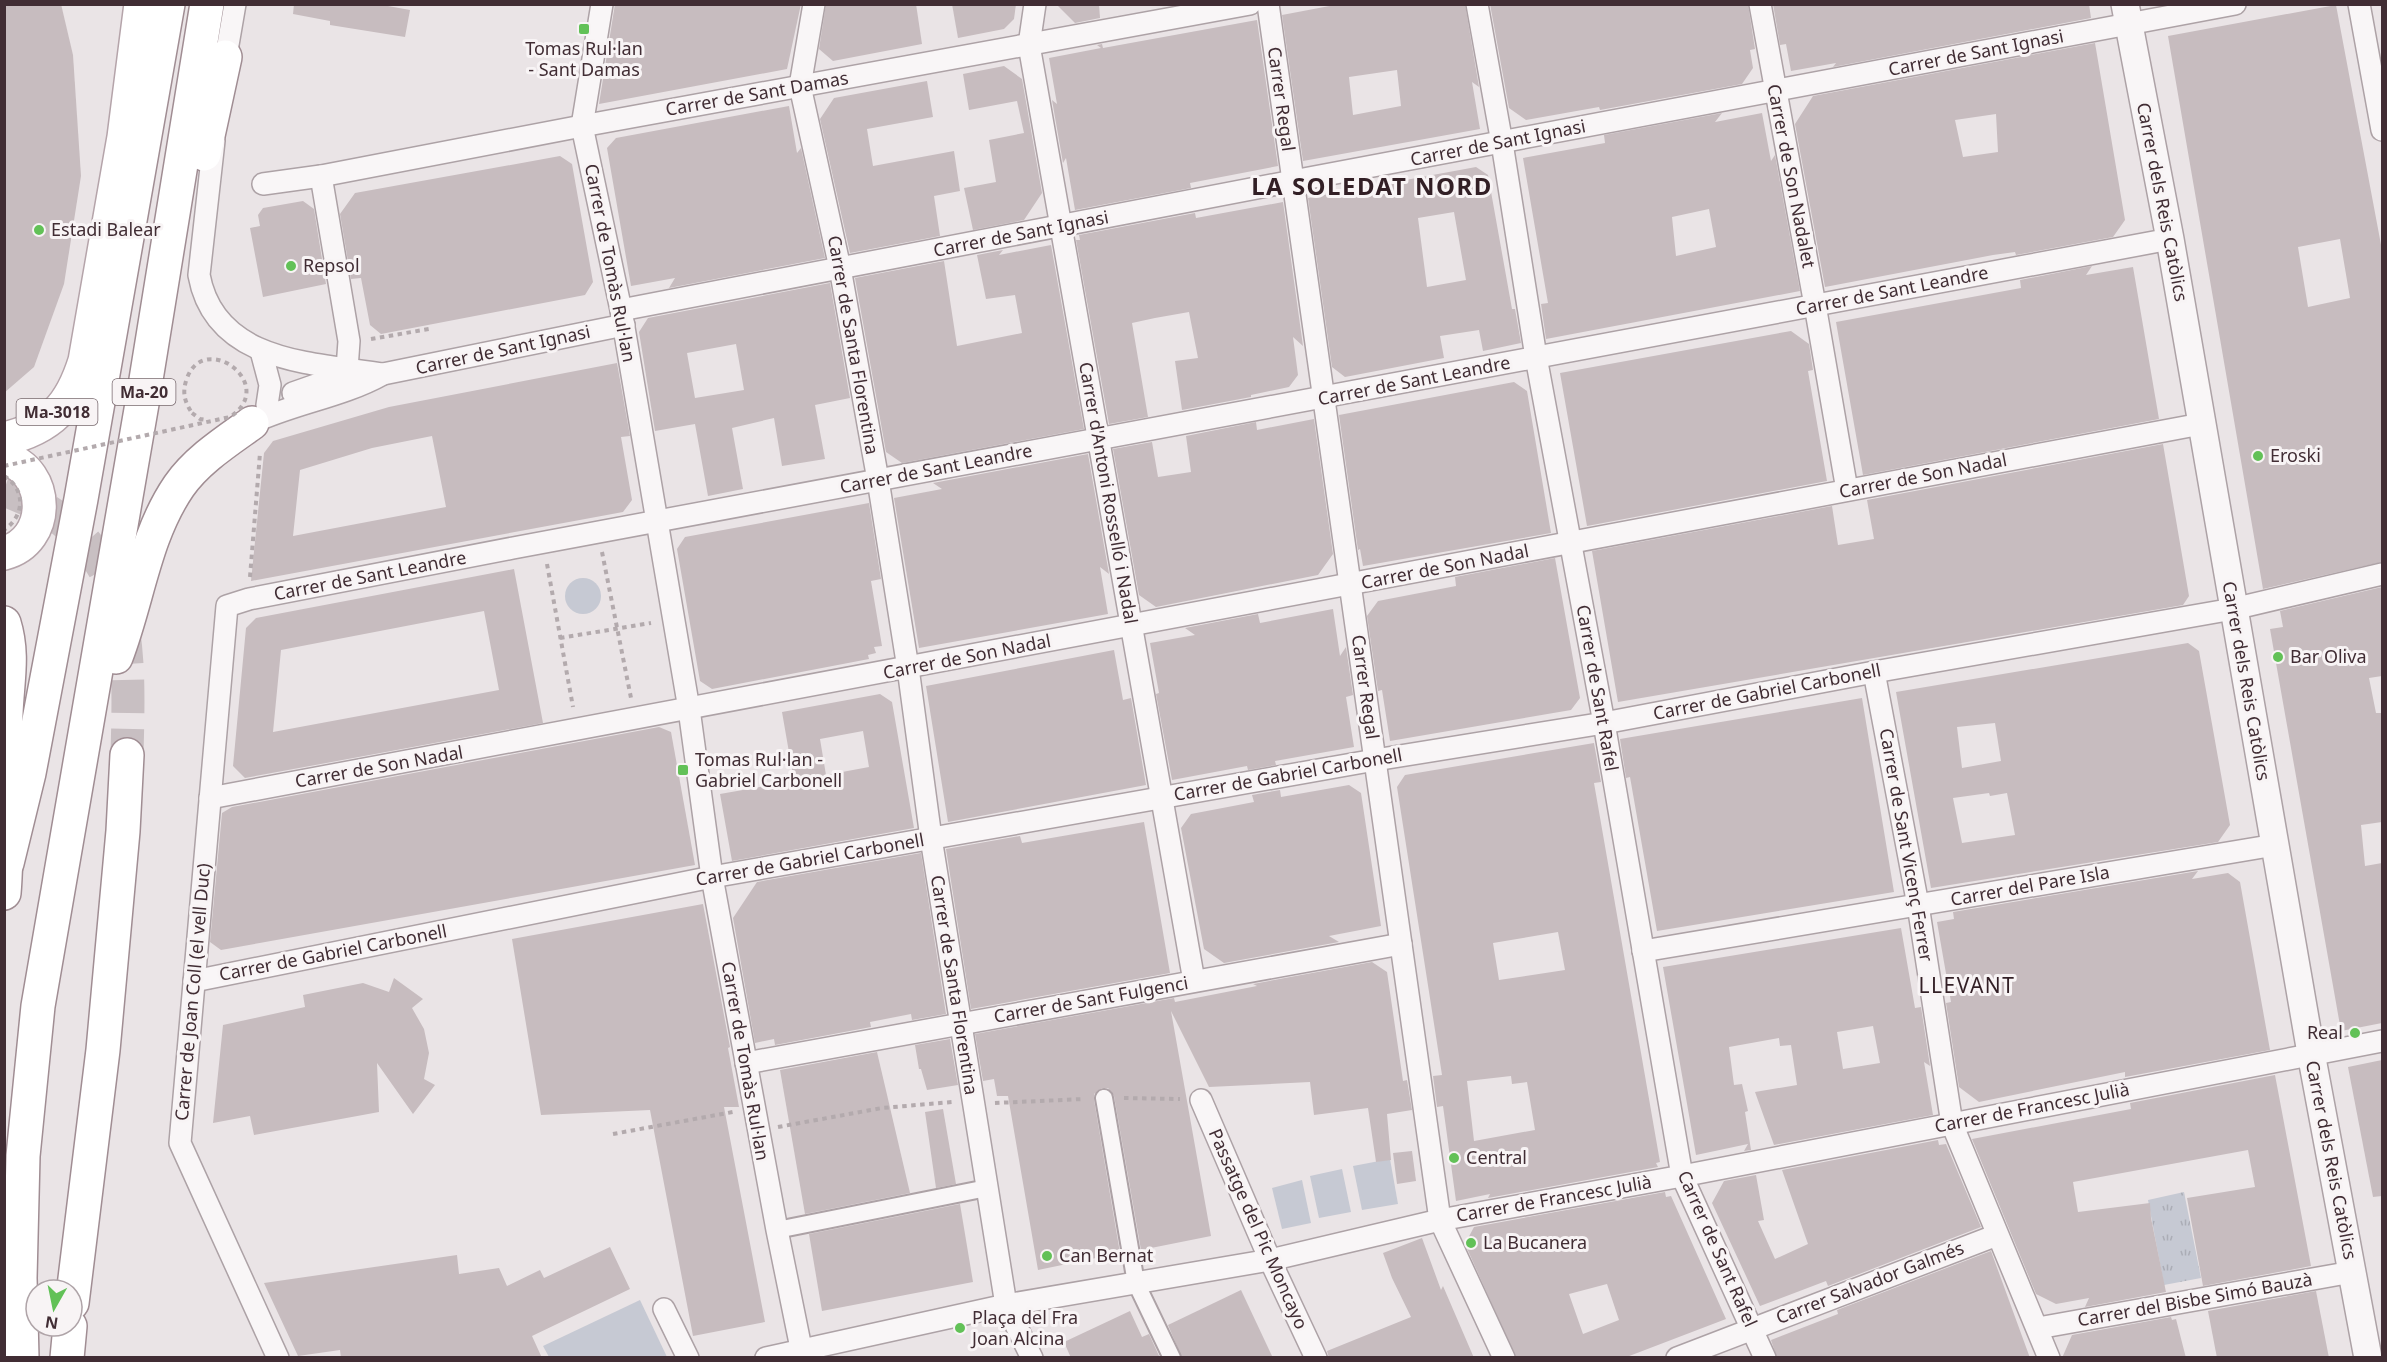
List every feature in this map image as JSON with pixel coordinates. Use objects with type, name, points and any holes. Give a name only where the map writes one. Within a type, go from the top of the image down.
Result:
[{"type":"main road","points":[[46,670],[58,536],[131,82],[141,4]]},
{"type":"main road","name":"Ma-20","points":[[6,878],[29,773],[46,670],[81,499],[168,4]]},
{"type":"main road","name":"Ma-20","points":[[22,1358],[20,1278],[23,1156],[38,1006],[79,779],[207,4]]},
{"type":"main road","points":[[116,657],[202,163],[225,57]]},
{"type":"main road","name":"Ma-3018","points":[[4,439],[26,432],[62,408],[74,394],[85,361]]},
{"type":"main road","points":[[79,779],[156,528],[180,485],[209,456],[260,424]]},
{"type":"main road","points":[[4,458],[26,469],[34,479],[38,490],[39,506],[35,526],[29,537],[20,546],[4,553]]},
{"type":"main road","points":[[4,623],[10,649],[6,712],[6,878]]},
{"type":"main road","points":[[75,1278],[104,1039],[123,831],[127,755]]},
{"type":"main road","points":[[67,1358],[69,1338]]},
{"type":"street","points":[[131,82],[135,4]]},
{"type":"street","points":[[235,4],[225,57],[199,275],[208,304],[217,317],[233,332],[261,351],[282,358],[383,374]]},
{"type":"street","name":"Carrer de Tomàs Rul·lan","points":[[602,4],[582,126],[622,317],[689,709],[712,877],[801,1354]]},
{"type":"street","name":"Carrer de Santa Florentina","points":[[814,4],[800,86],[840,268],[878,480],[908,668],[931,838],[1006,1305],[1032,1358]]},
{"type":"street","name":"Carrer d'Antoni Rosselló i Nadal","points":[[1035,4],[1029,45],[1194,981]]},
{"type":"street","name":"Carrer de Sant Damas","points":[[263,184],[321,176],[1250,4]]},
{"type":"street","name":"Carrer Regal","points":[[1268,4],[1440,1220],[1504,1358]]},
{"type":"street","name":"Carrer de Sant Rafel","points":[[1477,4],[1536,357],[1604,723],[1682,1176],[1765,1358]]},
{"type":"street","name":"Carrer de Son Nadalet","points":[[1760,4],[1847,490]]},
{"type":"street","name":"Carrer de Sant Ignasi","points":[[383,374],[840,268],[1775,91],[2126,14],[2235,4]]},
{"type":"street","points":[[2359,4],[2382,130]]},
{"type":"street","name":"Carrer dels Reis Catòlics","points":[[2126,14],[2170,239],[2311,1053],[2368,1358]]},
{"type":"street","points":[[260,424],[280,398],[338,377],[347,369],[349,341],[321,176]]},
{"type":"street","name":"Carrer de Sant Leandre","points":[[227,606],[249,599],[513,548],[2170,239]]},
{"type":"street","points":[[260,424],[270,385],[261,351]]},
{"type":"street","points":[[260,424],[281,409],[365,384],[383,374]]},
{"type":"street","name":"Carrer de Son Nadal","points":[[210,798],[635,720],[2201,424]]},
{"type":"street","name":"Carrer de Gabriel Carbonell","points":[[194,981],[712,877],[1375,760],[1604,723],[1874,672],[2233,609],[2382,574]]},
{"type":"street","name":"Carrer de Joan Coll (el vell Duc)","points":[[227,606],[180,1143],[278,1358]]},
{"type":"street","name":"Carrer de Sant Vicenç Ferrer","points":[[1874,672],[1918,905],[1952,1124],[2049,1358]]},
{"type":"street","name":"Carrer del Pare Isla","points":[[1643,951],[2275,845]]},
{"type":"street","name":"Carrer de Sant Fulgenci","points":[[746,1062],[1401,944]]},
{"type":"street","name":"Carrer de Francesc Julià","points":[[801,1354],[1006,1305],[1270,1260],[1440,1220],[1682,1176],[2382,1041]]},
{"type":"street","points":[[1104,1098],[1136,1283],[1172,1358]]},
{"type":"street","name":"Passatge del Pic Moncayo","points":[[1201,1100],[1270,1260],[1316,1358]]},
{"type":"street","points":[[777,1230],[987,1188]]},
{"type":"street","name":"Carrer Salvador Galmés","points":[[1677,1358],[1997,1235]]},
{"type":"street","name":"Carrer del Bisbe Simó Bauzà","points":[[2038,1328],[2352,1272]]},
{"type":"street","points":[[664,1309],[688,1358]]},
{"type":"street","points":[[766,1358],[801,1354]]},
{"type":"path","points":[[4,466],[230,417],[237,412],[245,397],[246,388],[240,372],[223,361],[213,359],[196,366],[190,372],[184,388],[184,396],[192,413]]},
{"type":"path","points":[[249,599],[260,424]]},
{"type":"path","points":[[4,476],[17,487],[21,502],[17,519],[4,530]]},
{"type":"path","points":[[599,533],[635,720]]},
{"type":"path","points":[[543,543],[577,730]]},
{"type":"path","points":[[560,638],[674,619]]},
{"type":"path","points":[[613,1134],[754,1108]]},
{"type":"green space","points":[[583,578],[595,584],[601,596],[595,608],[583,614],[571,608],[565,596],[571,584]]},
{"type":"green space","points":[[1390,1159],[1398,1204],[1362,1210],[1353,1166]]},
{"type":"green space","points":[[1342,1169],[1351,1212],[1319,1218],[1310,1176]]},
{"type":"green space","points":[[1302,1180],[1311,1223],[1282,1229],[1272,1188]]},
{"type":"green space","points":[[2184,1192],[2201,1278],[2164,1285],[2148,1200]]},
{"type":"green space","points":[[640,1300],[667,1357],[549,1357],[543,1346]]},
{"type":"building","name":"Estadi Balear","points":[[4,4],[61,4],[73,55],[81,176],[64,284],[34,367],[4,393]]},
{"type":"building","points":[[294,4],[377,4],[410,10],[405,37],[330,25],[330,21],[293,14]]},
{"type":"building","points":[[615,4],[801,4],[787,69],[599,104]]},
{"type":"building","points":[[826,4],[916,4],[922,44],[833,61],[819,49]]},
{"type":"building","points":[[952,4],[1016,4],[1014,19],[1004,29],[958,38]]},
{"type":"building","points":[[1056,4],[1099,4],[1100,18],[1075,23]]},
{"type":"building","points":[[1340,4],[1465,4],[1479,87],[1472,82],[1480,129],[1303,161],[1282,15]],"holes":[[[1397,70],[1401,106],[1353,115],[1349,77]]]},
{"type":"building","points":[[1490,4],[1748,4],[1755,49],[1750,50],[1753,68],[1742,84],[1600,110],[1599,107],[1526,120],[1509,108]]},
{"type":"building","points":[[1773,4],[2089,4],[2091,18],[1833,67],[1836,63],[1791,71],[1786,44],[1780,45]]},
{"type":"building","points":[[2336,5],[2382,250],[2382,562],[2263,589],[2168,36]],"holes":[[[2340,239],[2350,298],[2308,307],[2298,247]]]},
{"type":"building","points":[[1257,20],[1278,166],[1190,183],[1191,188],[1075,210],[1066,158],[1063,163],[1052,100],[1057,104],[1049,58],[1101,48],[1097,45],[1102,44],[1103,48]]},
{"type":"building","points":[[2095,43],[2125,220],[2113,237],[2016,255],[2015,252],[1993,255],[1825,287],[1795,124],[1813,96]],"holes":[[[1996,114],[1998,152],[1963,157],[1955,120]]]},
{"type":"building","points":[[1004,66],[1022,79],[1042,193],[1024,220],[973,230],[964,188],[996,182],[989,140],[1024,133],[1017,101],[969,110],[963,74]]},
{"type":"building","points":[[927,81],[933,117],[867,129],[873,166],[954,151],[960,191],[934,196],[940,236],[850,253],[820,119],[834,98]]},
{"type":"building","points":[[789,106],[797,153],[801,148],[825,258],[669,288],[675,278],[631,286],[607,148],[616,138]]},
{"type":"building","points":[[1722,113],[1715,122],[1762,113],[1771,161],[1775,155],[1800,291],[1546,339],[1541,304],[1548,303],[1523,158],[1605,143],[1604,135]],"holes":[[[1709,209],[1716,247],[1676,256],[1672,217]]]},
{"type":"building","points":[[560,156],[572,164],[593,282],[585,295],[381,334],[370,325],[361,278],[351,279],[340,214],[355,193]]},
{"type":"building","points":[[1476,167],[1488,175],[1512,309],[1515,309],[1521,343],[1483,351],[1479,330],[1440,336],[1444,358],[1345,377],[1332,367],[1308,198]],"holes":[[[1454,212],[1466,280],[1427,287],[1418,218]]]},
{"type":"building","points":[[303,201],[314,209],[326,284],[263,297],[250,228],[260,226],[258,215],[263,208]]},
{"type":"building","points":[[1283,202],[1303,346],[1293,337],[1298,375],[1289,387],[1182,410],[1175,361],[1198,358],[1189,312],[1155,318],[1132,323],[1148,417],[1109,424],[1076,240],[1080,240],[1079,235],[1195,213],[1196,218]]},
{"type":"building","points":[[1051,245],[1084,429],[902,463],[886,452],[855,278],[944,261],[957,346],[1022,333],[1015,295],[986,299],[977,255],[1003,250],[999,255]]},
{"type":"building","points":[[2092,266],[2086,275],[2133,267],[2159,419],[1863,475],[1836,322],[2021,288],[2020,280]]},
{"type":"building","points":[[830,283],[850,398],[815,405],[825,459],[782,466],[774,418],[732,428],[743,489],[708,496],[695,424],[655,431],[639,332],[648,318]],"holes":[[[736,344],[744,390],[695,398],[687,353]]]},
{"type":"building","points":[[1791,331],[1809,344],[1813,370],[1808,371],[1827,481],[1587,526],[1560,373]]},
{"type":"building","points":[[617,363],[630,436],[621,437],[632,500],[623,512],[251,581],[264,453],[273,441],[389,407]],"holes":[[[432,436],[446,507],[293,536],[300,470],[372,448]]]},
{"type":"building","points":[[1514,382],[1527,391],[1551,533],[1363,566],[1360,549],[1358,550],[1339,415]]},
{"type":"building","points":[[1314,419],[1333,554],[1318,575],[1156,607],[1139,595],[1113,449],[1152,442],[1158,477],[1191,472],[1186,436],[1256,422],[1257,430]]},
{"type":"building","points":[[2163,444],[2189,596],[2183,605],[1618,702],[1592,551],[1832,506],[1838,545],[1874,539],[1867,500]]},
{"type":"building","points":[[1088,454],[1109,574],[1100,567],[1108,614],[919,648],[894,498],[942,489],[933,483]]},
{"type":"building","points":[[869,503],[881,579],[871,581],[882,646],[874,647],[876,653],[868,655],[869,659],[712,689],[700,681],[677,549],[685,537]]},
{"type":"building","points":[[1555,558],[1580,698],[1571,710],[1390,741],[1382,690],[1378,691],[1367,616],[1378,601],[1456,586],[1455,577]]},
{"type":"building","points":[[514,569],[543,723],[245,778],[233,766],[246,628],[256,618]],"holes":[[[484,611],[499,690],[273,732],[281,650]]]},
{"type":"building","points":[[2382,587],[2382,676],[2369,678],[2376,713],[2382,713],[2382,822],[2361,825],[2365,866],[2382,863],[2382,1023],[2341,1031],[2270,629],[2283,627],[2280,611]]},
{"type":"building","points":[[1333,609],[1340,656],[1346,647],[1353,695],[1346,697],[1354,747],[1275,761],[1276,765],[1248,770],[1247,766],[1172,780],[1156,694],[1159,693],[1150,643],[1195,635],[1185,628],[1258,614],[1260,623]]},
{"type":"building","points":[[2188,643],[2199,651],[2230,825],[2218,842],[1931,888],[1896,692]],"holes":[[[1995,723],[2001,761],[1962,768],[1957,727]],[[1989,793],[1990,796],[2007,793],[2015,835],[1962,843],[1953,798]]]},
{"type":"building","points":[[1114,650],[1123,700],[1131,698],[1146,785],[948,822],[926,686]]},
{"type":"building","points":[[880,694],[892,702],[914,828],[732,861],[720,794],[794,781],[782,712]],"holes":[[[863,731],[869,767],[826,775],[820,739]]]},
{"type":"building","points":[[1862,698],[1894,892],[1657,931],[1630,777],[1626,778],[1620,739]]},
{"type":"building","points":[[659,727],[671,732],[695,865],[221,950],[210,942],[222,813],[232,807]]},
{"type":"building","points":[[1594,743],[1601,782],[1594,783],[1660,1162],[1656,1163],[1658,1167],[1488,1198],[1490,1194],[1456,1201],[1443,1106],[1437,1107],[1433,1076],[1442,1075],[1397,787],[1405,775]],"holes":[[[1558,932],[1565,970],[1499,980],[1493,943]],[[1511,1076],[1512,1084],[1527,1082],[1535,1130],[1474,1141],[1467,1081]]]},
{"type":"building","points":[[1349,785],[1361,793],[1381,926],[1329,936],[1339,942],[1224,963],[1204,949],[1181,828],[1191,814],[1254,802],[1252,795],[1280,790],[1281,797]]},
{"type":"building","points":[[1144,822],[1170,973],[971,1009],[946,849],[1020,836],[1022,843]]},
{"type":"building","points":[[921,853],[946,1014],[912,1020],[911,1014],[870,1022],[871,1027],[775,1045],[774,1039],[755,1043],[733,918],[757,882]]},
{"type":"building","points":[[2198,871],[2192,879],[2228,873],[2240,882],[2270,1050],[2125,1077],[2125,1072],[1979,1102],[1959,1087],[1946,1003],[1951,1002],[1937,922],[1954,919],[1953,912]]},
{"type":"building","points":[[703,904],[739,1107],[724,1107],[765,1322],[693,1336],[650,1110],[541,1115],[512,939]]},
{"type":"building","points":[[1901,928],[1915,1008],[1921,1007],[1930,1066],[1924,1062],[1933,1115],[1774,1145],[1755,1092],[1797,1085],[1791,1045],[1780,1046],[1779,1038],[1729,1047],[1734,1085],[1742,1084],[1748,1111],[1745,1112],[1751,1150],[1744,1151],[1748,1144],[1696,1155],[1663,967]],"holes":[[[1873,1026],[1880,1063],[1843,1069],[1837,1032]]]},
{"type":"building","points":[[1372,962],[1387,972],[1403,1081],[1407,1080],[1412,1110],[1387,1114],[1391,1160],[1376,1162],[1368,1108],[1314,1115],[1310,1082],[1209,1087],[1171,1011],[1211,1236],[1141,1250],[1114,1096],[1108,1088],[1102,1088],[1094,1094],[1094,1100],[1120,1253],[1038,1270],[1008,1096],[997,1096],[994,1079],[983,1081],[975,1034],[1174,998],[1175,1002],[1257,986],[1253,984]]},
{"type":"building","points":[[394,978],[423,999],[412,1008],[424,1029],[429,1053],[424,1079],[435,1085],[413,1114],[377,1063],[379,1112],[254,1135],[250,1116],[213,1123],[223,1025],[305,1007],[303,995],[363,983],[389,992]]},
{"type":"building","points":[[950,1039],[958,1085],[927,1090],[921,1069],[919,1069],[915,1045]]},
{"type":"building","points":[[877,1052],[910,1193],[805,1214],[780,1070]]},
{"type":"building","points":[[2382,1060],[2382,1196],[2373,1197],[2348,1067]]},
{"type":"building","points":[[2275,1075],[2311,1266],[2203,1286],[2187,1198],[2255,1187],[2248,1150],[2073,1182],[2078,1212],[2150,1203],[2166,1292],[2085,1307],[2089,1298],[2056,1304],[2036,1294],[1972,1139],[2131,1109],[2130,1103]]},
{"type":"building","points":[[943,1109],[956,1184],[936,1188],[925,1112]]},
{"type":"building","points":[[1938,1140],[1939,1145],[1946,1144],[1981,1227],[1828,1286],[1826,1281],[1760,1306],[1712,1203],[1724,1181],[1756,1175],[1764,1220],[1758,1221],[1775,1259],[1808,1244],[1782,1170]]},
{"type":"building","points":[[1412,1151],[1416,1181],[1397,1184],[1393,1153]]},
{"type":"building","points":[[1665,1192],[1666,1197],[1671,1196],[1726,1319],[1624,1358],[1516,1358],[1465,1244],[1474,1227]],"holes":[[[1607,1284],[1619,1320],[1583,1334],[1569,1294]]]},
{"type":"building","points":[[960,1204],[973,1282],[822,1311],[809,1234]]},
{"type":"building","points":[[1422,1238],[1441,1290],[1443,1286],[1474,1358],[1329,1358],[1327,1351],[1411,1317],[1383,1253]]},
{"type":"building","points":[[610,1247],[630,1289],[532,1336],[542,1358],[341,1358],[340,1350],[298,1356],[264,1283],[457,1255],[459,1274],[499,1268],[507,1286],[540,1270],[544,1278]]},
{"type":"building","points":[[1991,1251],[2030,1358],[1777,1358],[1771,1340],[1838,1314],[1837,1310]]},
{"type":"building","points":[[1241,1290],[1273,1358],[1182,1358],[1168,1325]]},
{"type":"building","points":[[2316,1291],[2329,1358],[2217,1358],[2208,1311]]},
{"type":"building","points":[[1130,1311],[1142,1337],[1149,1334],[1160,1358],[1071,1358],[1064,1342]]},
{"type":"building","points":[[2171,1317],[2172,1320],[2176,1319],[2186,1358],[2062,1358],[2072,1335]]},
{"type":"tunnel","points":[[4,490],[47,510],[78,535],[101,563],[115,596],[124,632],[127,670],[127,755]]},
{"type":"place","name":"Tomas Rul·lan - Sant Damas","points":[[584,29]]},
{"type":"place","name":"Estadi Balear","points":[[39,230]]},
{"type":"place","name":"Repsol","points":[[291,266]]},
{"type":"place","name":"Eroski","points":[[2258,456]]},
{"type":"place","name":"Bar Oliva","points":[[2278,657]]},
{"type":"place","name":"Tomas Rul·lan - Gabriel Carbonell","points":[[683,770]]},
{"type":"place","name":"Real","points":[[2355,1033]]},
{"type":"place","name":"Central","points":[[1454,1158]]},
{"type":"place","name":"La Bucanera","points":[[1471,1243]]},
{"type":"place","name":"Can Bernat","points":[[1047,1256]]},
{"type":"place","name":"Plaça del Fra Joan Alcina","points":[[960,1328]]},
{"type":"district","name":"LA SOLEDAT NORD","points":[[1372,187]]},
{"type":"district","name":"LLEVANT","points":[[1967,986]]}]
